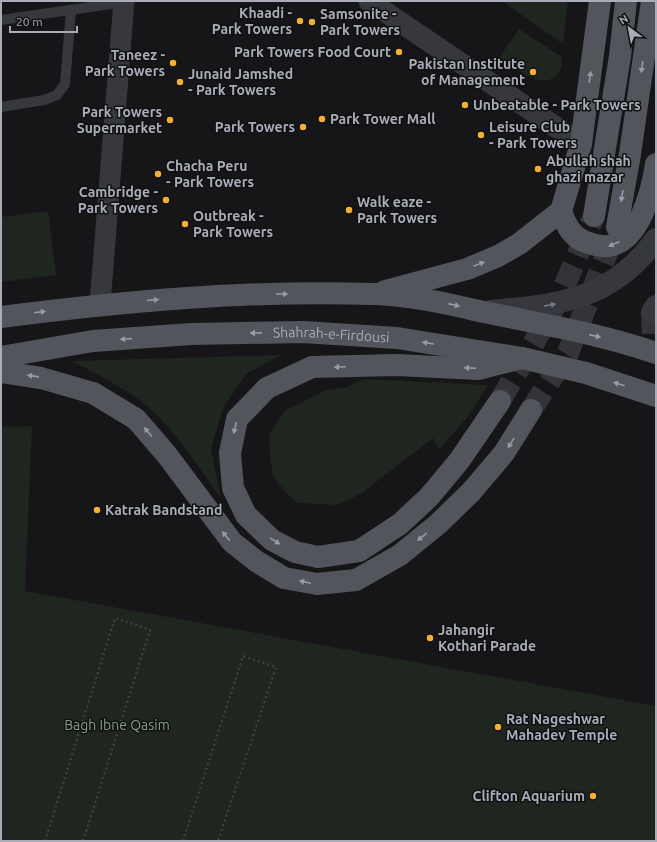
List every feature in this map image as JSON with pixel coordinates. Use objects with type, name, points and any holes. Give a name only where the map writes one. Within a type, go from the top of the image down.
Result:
[{"type":"main road","points":[[600,1],[581,144],[561,211],[565,224],[577,239],[596,245],[608,246],[619,242],[632,231],[643,214],[653,184],[656,164]]},
{"type":"main road","points":[[594,216],[619,64],[626,1]]},
{"type":"main road","points":[[617,227],[630,154],[652,1]]},
{"type":"main road","points":[[374,294],[467,268],[498,256],[519,244],[561,211]]},
{"type":"main road","points":[[1,317],[100,304],[223,294],[374,294],[434,300],[633,345],[656,353]]},
{"type":"main road","name":"Shahrah-e-Firdousi","points":[[1,357],[93,341],[191,334],[303,332],[397,338],[522,358],[586,373],[656,396]]},
{"type":"main road","points":[[500,401],[459,461],[429,497],[400,524],[359,551],[318,557],[295,552],[272,540],[246,515],[233,488],[230,453],[237,419],[267,388],[312,367],[396,365],[478,369],[522,358]]},
{"type":"main road","points":[[1,372],[41,378],[93,393],[136,419],[166,455],[232,542],[256,561],[284,578],[317,584],[356,580],[400,555],[438,524],[471,492],[504,453],[532,410]]},
{"type":"street","points":[[100,304],[124,1]]},
{"type":"street","points":[[369,1],[581,144]]},
{"type":"street","points":[[483,312],[549,305],[571,301],[601,290],[631,267],[656,239]]},
{"type":"lane","points":[[1,20],[124,1]]},
{"type":"lane","points":[[1,107],[44,100],[57,95],[65,84],[72,10]]},
{"type":"path","points":[[45,841],[115,618],[150,630],[83,841]]},
{"type":"path","points":[[183,841],[243,656],[276,667],[218,841]]},
{"type":"green space","points":[[502,1],[568,1],[563,44]]},
{"type":"green space","points":[[519,29],[562,57],[561,69],[553,78],[538,80],[529,77],[499,58]]},
{"type":"green space","points":[[48,211],[56,275],[1,282],[1,217]]},
{"type":"green space","points":[[281,355],[246,374],[223,408],[211,449],[221,498],[181,443],[155,413],[126,391],[72,361]]},
{"type":"green space","points":[[364,379],[488,385],[467,418],[439,449],[433,438],[362,493],[338,505],[298,503],[286,493],[273,476],[269,434],[285,411],[326,390],[347,387]]},
{"type":"green space","name":"Bagh Ibne Qasim","points":[[32,426],[25,591],[656,706],[656,841],[1,841],[1,427]]},
{"type":"tunnel","points":[[500,401],[558,301],[594,216]]},
{"type":"tunnel","points":[[531,410],[568,353],[616,230]]},
{"type":"tunnel","points":[[652,312],[653,342],[656,356]]},
{"type":"place","name":"Khaadi - Park Towers","points":[[300,21]]},
{"type":"place","name":"Samsonite - Park Towers","points":[[312,22]]},
{"type":"place","name":"Park Towers Food Court","points":[[399,52]]},
{"type":"place","name":"Taneez - Park Towers","points":[[173,63]]},
{"type":"place","name":"Pakistan Institute of Management","points":[[533,72]]},
{"type":"place","name":"Junaid Jamshed - Park Towers","points":[[180,82]]},
{"type":"place","name":"Unbeatable - Park Towers","points":[[465,105]]},
{"type":"place","name":"Park Tower Mall","points":[[322,119]]},
{"type":"place","name":"Park Towers Supermarket","points":[[170,120]]},
{"type":"place","name":"Park Towers","points":[[303,127]]},
{"type":"place","name":"Leisure Club - Park Towers","points":[[481,135]]},
{"type":"place","name":"Abullah shah ghazi mazar","points":[[538,169]]},
{"type":"place","name":"Chacha Peru - Park Towers","points":[[158,174]]},
{"type":"place","name":"Cambridge - Park Towers","points":[[166,200]]},
{"type":"place","name":"Walk eaze - Park Towers","points":[[349,210]]},
{"type":"place","name":"Outbreak - Park Towers","points":[[185,224]]},
{"type":"place","name":"Katrak Bandstand","points":[[97,510]]},
{"type":"place","name":"Jahangir Kothari Parade","points":[[430,638]]},
{"type":"place","name":"Rat Nageshwar Mahadev Temple","points":[[498,727]]},
{"type":"place","name":"Clifton Aquarium","points":[[593,796]]}]
